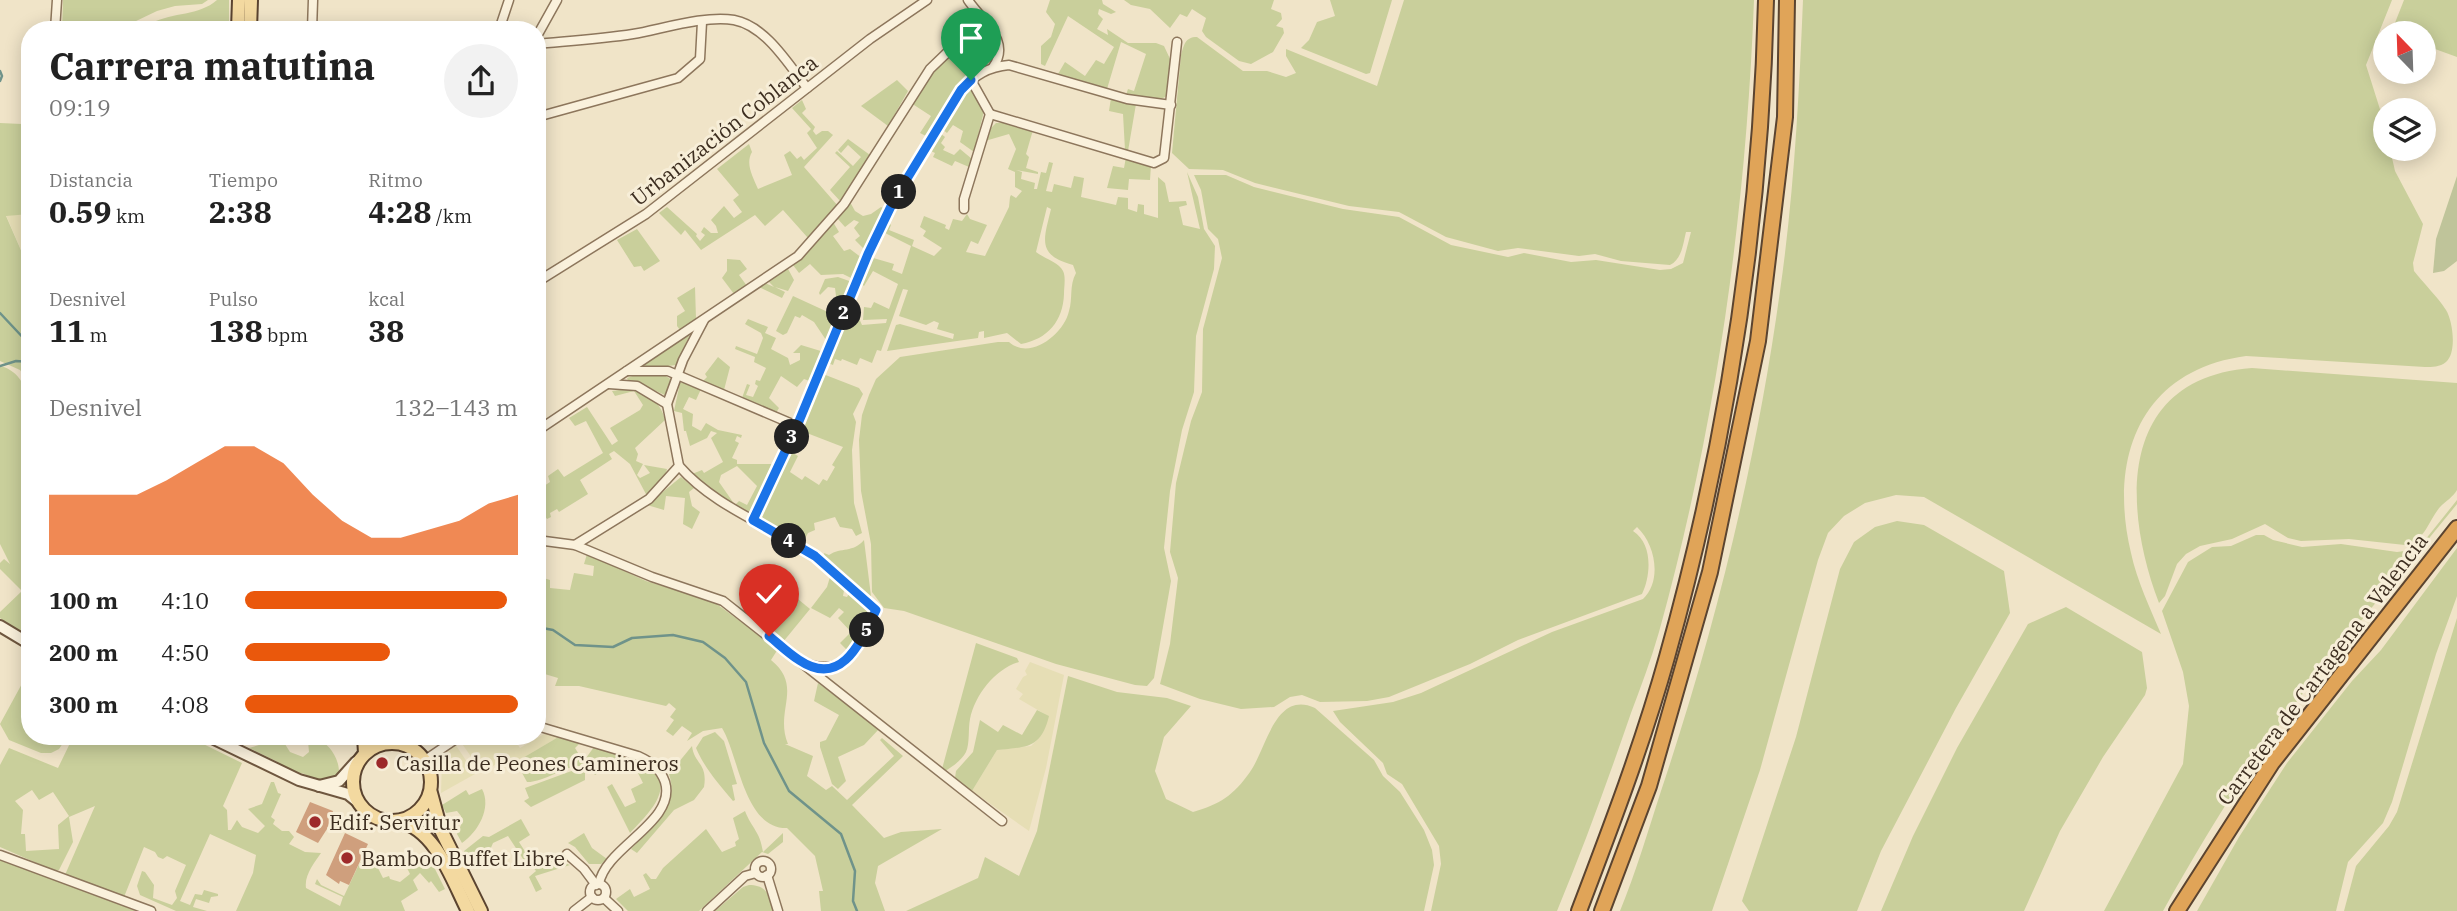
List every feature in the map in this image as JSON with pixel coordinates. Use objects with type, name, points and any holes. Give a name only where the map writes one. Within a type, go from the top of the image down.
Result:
[{"type":"highway","points":[[1579,911],[1620,803],[1666,659],[1693,560],[1712,468],[1733,359],[1753,205],[1766,0]]},
{"type":"highway","points":[[1604,908],[1648,786],[1710,572],[1758,341],[1784,117],[1787,0]]},
{"type":"highway","name":"Carretera de Cartagena a Valencia","points":[[2177,911],[2272,764],[2457,528]]},
{"type":"highway","name":"Carretera de Cartagena a Valencia","points":[[2183,911],[2201,873]]},
{"type":"main road","points":[[239,0],[239,21]]},
{"type":"main road","points":[[250,21],[251,0]]},
{"type":"main road","points":[[0,626],[21,639]]},
{"type":"main road","points":[[227,745],[299,780],[348,794],[376,817],[409,823],[427,837],[468,911]]},
{"type":"main road","points":[[359,803],[354,789],[362,745]]},
{"type":"main road","points":[[317,786],[339,781],[360,758],[379,745]]},
{"type":"main road","points":[[397,821],[418,811],[430,792],[432,781],[425,760],[407,745]]},
{"type":"main road","points":[[430,792],[441,830],[481,911]]},
{"type":"street","points":[[56,21],[57,0]]},
{"type":"street","points":[[312,21],[313,0]]},
{"type":"street","points":[[502,21],[509,0]]},
{"type":"street","points":[[545,21],[556,0]]},
{"type":"street","name":"Urbanización Coblanca","points":[[546,276],[646,214],[870,39],[926,0]]},
{"type":"street","points":[[968,0],[999,40],[1001,51],[993,67]]},
{"type":"street","points":[[546,43],[734,20],[756,30],[779,52],[807,88]]},
{"type":"street","points":[[546,424],[798,256],[844,204],[930,69],[981,20]]},
{"type":"street","points":[[546,115],[678,78],[700,59],[702,22]]},
{"type":"street","points":[[971,80],[990,114],[1154,163],[1164,158],[1177,41]]},
{"type":"street","points":[[753,520],[797,426],[868,254],[891,206],[961,90],[971,80],[993,67],[1014,66],[1127,99],[1171,106]]},
{"type":"street","points":[[964,209],[964,199],[990,114]]},
{"type":"street","points":[[705,318],[683,360],[667,404],[679,466],[696,486],[815,556],[876,610],[857,648],[840,666],[828,668],[801,662]]},
{"type":"street","points":[[624,372],[655,369],[678,374],[797,426]]},
{"type":"street","points":[[608,384],[637,386],[667,404]]},
{"type":"street","points":[[575,545],[649,499],[679,466]]},
{"type":"street","points":[[546,541],[575,545],[652,577],[723,601],[1002,821]]},
{"type":"street","points":[[546,729],[638,756],[654,764],[662,774],[667,789],[662,807],[612,860],[597,885],[590,892],[592,897],[598,900],[604,898],[607,893],[604,887],[597,885],[567,854]]},
{"type":"street","points":[[425,760],[447,745]]},
{"type":"street","points":[[0,855],[151,911]]},
{"type":"street","points":[[767,875],[762,877],[756,873],[755,866],[763,861],[770,866],[767,875],[778,911]]},
{"type":"street","points":[[707,911],[745,876],[756,873]]},
{"type":"street","points":[[574,911],[592,897]]},
{"type":"street","points":[[604,898],[618,911]]},
{"type":"shaded area","points":[[21,214],[21,250],[6,215]]},
{"type":"shaded area","points":[[1030,662],[1064,675],[1046,768],[1029,831],[972,791],[997,750],[1031,746],[1039,738],[1047,722],[1048,716],[1019,699],[1023,694],[1016,689],[1027,675],[1025,671]]},
{"type":"shaded area","points":[[546,733],[560,736],[546,744]]},
{"type":"shaded area","points":[[456,745],[475,774],[441,793],[442,760]]},
{"type":"shaded area","points":[[463,745],[518,745],[520,748],[525,745],[545,745],[508,767],[504,760],[482,772]]},
{"type":"green space","points":[[63,0],[208,0],[202,4],[175,6],[157,11],[136,21],[62,21]]},
{"type":"green space","points":[[217,0],[229,0],[229,21],[157,21],[202,9]]},
{"type":"green space","points":[[1050,0],[1102,0],[1103,4],[1116,12],[1111,14],[1099,9],[1098,14],[1103,19],[1097,29],[1108,35],[1107,29],[1128,43],[1156,43],[1164,46],[1171,61],[1169,95],[1159,100],[1126,95],[1128,89],[1134,91],[1146,54],[1121,42],[1107,89],[1058,74],[1065,62],[1085,76],[1096,60],[1104,64],[1114,47],[1068,16],[1045,66],[1041,64],[1041,46],[1051,37],[1055,24],[1046,12]]},
{"type":"green space","points":[[1124,0],[1274,0],[1271,9],[1281,13],[1282,19],[1276,26],[1283,28],[1284,33],[1273,52],[1251,64],[1239,61],[1206,37],[1202,31],[1206,18],[1192,9],[1187,17],[1180,14],[1170,28],[1150,9],[1131,5]]},
{"type":"green space","points":[[1330,0],[1392,0],[1370,73],[1366,74],[1301,48],[1309,40],[1317,22],[1335,16]]},
{"type":"green space","points":[[1404,0],[1754,0],[1744,160],[1735,240],[1725,319],[1697,477],[1653,653],[1596,813],[1557,911],[1431,911],[1441,864],[1439,846],[1402,784],[1387,774],[1383,763],[1340,722],[1333,711],[1393,702],[1421,693],[1552,632],[1643,599],[1653,583],[1654,563],[1649,543],[1637,527],[1633,531],[1644,544],[1648,560],[1647,578],[1642,594],[1518,640],[1470,664],[1389,697],[1367,701],[1320,702],[1302,695],[1290,697],[1274,707],[1241,709],[1200,699],[1160,684],[1170,644],[1178,578],[1170,552],[1176,483],[1191,421],[1202,392],[1203,329],[1222,258],[1218,239],[1208,229],[1201,190],[1194,175],[1226,175],[1254,187],[1343,209],[1399,217],[1451,245],[1508,257],[1524,253],[1571,262],[1596,260],[1660,270],[1671,269],[1683,263],[1691,232],[1686,232],[1680,255],[1670,265],[1621,261],[1595,254],[1579,256],[1518,248],[1498,251],[1446,237],[1399,212],[1349,206],[1255,183],[1223,170],[1189,169],[1172,153],[1181,55],[1190,38],[1197,37],[1243,71],[1267,71],[1286,77],[1296,73],[1286,56],[1286,49],[1377,86]]},
{"type":"green space","points":[[1803,0],[2392,0],[2384,21],[2373,21],[2373,48],[2366,65],[2376,98],[2373,98],[2373,161],[2393,161],[2395,171],[2423,224],[2413,263],[2414,271],[2446,310],[2452,329],[2452,352],[2444,364],[2428,367],[2246,356],[2210,365],[2180,379],[2157,399],[2141,424],[2130,452],[2124,484],[2125,518],[2131,553],[2140,584],[2161,634],[1924,497],[1896,495],[1865,503],[1844,516],[1828,533],[1818,560],[1760,770],[1712,911],[1620,911],[1642,851],[1699,669],[1746,481],[1780,291],[1798,109]]},
{"type":"green space","points":[[2404,0],[2457,0],[2457,57],[2436,49],[2436,21],[2396,21]]},
{"type":"green space","points":[[947,56],[964,68],[971,79],[955,92],[928,137],[920,133],[931,116],[911,103],[925,80]]},
{"type":"green space","points":[[897,80],[908,91],[888,126],[861,106]]},
{"type":"green space","points":[[967,89],[971,89],[984,111],[974,152],[960,142],[963,131],[953,125],[947,133],[942,129]]},
{"type":"green space","points":[[1111,98],[1136,104],[1128,151],[1125,150],[1123,114],[1109,111]]},
{"type":"green space","points":[[802,100],[806,109],[802,113],[815,127],[813,131],[816,135],[828,131],[833,135],[804,167],[838,206],[808,238],[783,210],[765,226],[755,215],[701,250],[685,230],[681,235],[659,213],[667,207],[697,234],[700,241],[705,235],[701,232],[704,227],[711,233],[718,233],[711,220],[724,206],[734,218],[742,212],[733,200],[739,195],[717,169],[749,144],[752,152],[750,166],[758,189],[792,175],[784,155],[790,151],[797,159],[801,156],[804,160],[817,148],[807,133],[811,129],[792,108]]},
{"type":"green space","points":[[0,123],[21,124],[21,215],[6,216],[21,250],[21,371],[0,361]]},
{"type":"green space","points":[[996,123],[1008,123],[1033,130],[1026,154],[1029,157],[1026,168],[1038,174],[1016,170],[1022,172],[1021,179],[1035,183],[1034,189],[1037,189],[1041,172],[1046,173],[1049,162],[1053,163],[1046,191],[1052,192],[1054,184],[1071,188],[1074,176],[1084,178],[1081,197],[1116,205],[1118,197],[1128,198],[1128,209],[1137,212],[1138,204],[1144,205],[1144,214],[1158,218],[1158,177],[1165,183],[1169,202],[1186,201],[1187,205],[1179,207],[1183,225],[1200,229],[1187,172],[1198,197],[1204,229],[1215,246],[1214,269],[1196,336],[1194,392],[1182,430],[1170,491],[1164,548],[1171,581],[1154,678],[1147,686],[1056,664],[904,611],[884,608],[872,592],[871,544],[861,491],[859,440],[862,415],[876,379],[900,357],[998,342],[1009,342],[1017,347],[1036,347],[1053,336],[1066,320],[1069,311],[1076,273],[1073,265],[1061,261],[1048,251],[1045,237],[1051,209],[1047,207],[1036,252],[1061,268],[1065,282],[1061,312],[1052,327],[1039,338],[1021,344],[1007,333],[984,338],[984,331],[979,332],[978,338],[887,351],[896,325],[900,324],[953,339],[954,334],[937,329],[939,323],[934,321],[926,325],[899,316],[908,290],[903,289],[881,351],[877,350],[872,363],[860,358],[857,365],[842,359],[835,359],[833,365],[828,363],[847,316],[857,314],[862,325],[886,323],[887,319],[863,320],[864,307],[871,308],[874,302],[889,309],[898,284],[873,271],[864,286],[860,283],[870,257],[894,264],[892,270],[902,274],[911,246],[883,232],[888,222],[891,225],[889,230],[914,240],[912,246],[934,256],[942,248],[923,236],[926,231],[920,227],[924,216],[946,225],[945,228],[949,230],[953,219],[962,221],[967,214],[970,219],[987,225],[978,244],[971,241],[966,252],[985,256],[1009,207],[1011,195],[1016,198],[1022,191],[1015,187],[1015,172],[1008,169],[1016,149],[1009,134],[985,141]]},
{"type":"green space","points":[[940,133],[945,137],[941,143],[945,147],[943,150],[954,155],[960,149],[972,159],[969,167],[955,161],[952,166],[933,157],[935,153],[931,151],[917,170]]},
{"type":"green space","points":[[848,139],[870,155],[841,202],[830,190],[850,167],[835,153],[837,151],[853,166],[861,157],[848,145],[841,153],[838,150]]},
{"type":"green space","points":[[1126,157],[1151,165],[1150,180],[1129,179],[1128,190],[1107,188],[1113,166],[1124,168]]},
{"type":"green space","points":[[2457,176],[2457,261],[2444,271],[2433,273],[2436,239]]},
{"type":"green space","points":[[850,202],[855,211],[863,216],[881,207],[885,209],[865,250],[855,240],[860,236],[854,228],[859,222],[854,220],[845,227],[837,218]]},
{"type":"green space","points":[[833,222],[839,232],[833,236],[844,251],[850,249],[862,258],[853,279],[843,274],[821,275],[810,264],[799,273],[793,265]]},
{"type":"green space","points":[[637,229],[660,261],[644,271],[641,266],[634,267],[617,240]]},
{"type":"green space","points":[[727,259],[740,260],[747,269],[739,275],[747,286],[734,294],[722,278],[727,271]]},
{"type":"green space","points":[[787,267],[794,280],[788,291],[775,287],[785,292],[782,298],[759,287],[765,283],[774,287],[769,282],[771,277]]},
{"type":"green space","points":[[838,277],[852,282],[828,343],[814,322],[802,315],[800,318],[795,316],[787,333],[783,335],[776,331],[793,296],[830,313],[836,296],[835,288],[828,287],[820,295],[819,293],[825,279]]},
{"type":"green space","points":[[695,287],[696,319],[680,330],[677,316],[685,311],[677,298]]},
{"type":"green space","points":[[748,319],[768,327],[765,333],[776,338],[771,349],[788,358],[790,365],[800,360],[800,353],[793,353],[801,345],[824,352],[812,382],[804,379],[797,387],[781,376],[769,398],[779,408],[776,413],[742,398],[747,384],[750,385],[746,395],[753,397],[758,386],[755,384],[756,380],[760,381],[766,368],[754,362],[755,357],[735,349],[736,346],[757,354],[763,338],[761,333],[745,324]]},
{"type":"green space","points":[[691,332],[676,365],[653,368],[672,380],[667,396],[643,385],[629,383],[627,378],[641,373],[641,366]]},
{"type":"green space","points":[[718,357],[730,367],[724,390],[703,381]]},
{"type":"green space","points":[[0,366],[15,374],[21,381],[21,590],[0,569],[0,563],[4,559],[10,564],[0,544]]},
{"type":"green space","points":[[2252,368],[2457,383],[2457,490],[2440,507],[2418,539],[2405,545],[2349,539],[2301,541],[2288,538],[2265,524],[2232,539],[2200,546],[2186,554],[2177,564],[2165,596],[2159,603],[2139,527],[2137,489],[2141,453],[2154,421],[2176,395],[2208,377]]},
{"type":"green space","points":[[823,374],[859,388],[863,394],[853,414],[856,422],[852,450],[854,503],[862,533],[856,536],[852,529],[840,527],[835,517],[814,523],[815,530],[808,533],[802,544],[761,520],[757,502],[751,511],[746,512],[718,496],[692,474],[702,470],[704,473],[723,462],[711,438],[717,433],[711,431],[707,438],[690,446],[684,431],[682,413],[674,411],[680,383],[685,382],[701,389],[696,400],[689,397],[683,409],[693,414],[692,426],[701,431],[706,423],[718,430],[742,435],[741,438],[737,436],[735,441],[739,443],[732,458],[737,460],[737,464],[775,464],[761,494],[789,451],[798,456],[790,472],[802,480],[805,476],[819,485],[823,479],[827,481],[835,467],[832,465],[843,447],[799,430]],"holes":[[[737,466],[757,486],[747,505],[739,501],[735,505],[719,482],[721,475]]]},
{"type":"green space","points":[[628,389],[641,393],[652,399],[660,408],[665,420],[635,448],[638,454],[636,461],[643,464],[637,475],[640,478],[650,473],[644,465],[667,469],[665,477],[647,496],[630,464],[614,451],[609,454],[612,459],[580,480],[588,494],[559,512],[557,509],[550,513],[551,517],[547,519],[546,485],[550,482],[548,476],[558,469],[564,477],[603,453],[586,421],[575,426],[569,418],[587,407],[612,445],[618,441],[610,428],[640,410],[643,405],[634,391],[615,396],[612,391]]},
{"type":"green space","points":[[681,477],[694,488],[689,492],[692,506],[700,512],[692,529],[683,524],[685,498],[666,496],[664,510],[647,505]]},
{"type":"green space","points":[[2457,500],[2457,504],[2325,664],[2275,730],[2217,818],[2163,911],[2104,911],[2183,764],[2189,706],[2183,672],[2162,611],[2188,562],[2212,547],[2231,546],[2256,535],[2302,547],[2341,544],[2397,552],[2412,550],[2425,540]]},
{"type":"green space","points":[[1897,521],[1924,525],[2004,571],[2010,613],[1956,708],[1881,851],[1857,911],[1749,911],[1742,901],[1796,737],[1840,569],[1854,542],[1875,527]]},
{"type":"green space","points":[[864,540],[871,596],[867,600],[825,559],[824,553],[829,555],[851,548]]},
{"type":"green space","points":[[2457,548],[2457,596],[2436,654],[2392,802],[2383,823],[2348,862],[2336,911],[2197,911],[2239,837],[2287,763],[2352,681],[2381,650]]},
{"type":"green space","points":[[587,554],[646,581],[714,602],[778,649],[771,660],[786,680],[784,720],[788,744],[785,744],[813,756],[807,776],[826,790],[832,786],[847,800],[894,756],[880,740],[882,738],[903,756],[852,805],[884,838],[901,832],[942,829],[878,866],[875,883],[885,911],[821,911],[819,891],[823,891],[815,856],[787,828],[773,825],[761,817],[745,789],[722,728],[703,731],[687,741],[692,733],[682,726],[673,736],[666,731],[674,720],[670,717],[676,709],[669,703],[666,706],[579,686],[555,686],[558,678],[546,674],[546,579],[550,580],[550,588],[570,590],[574,573],[593,576],[594,566],[584,564]]},
{"type":"green space","points":[[836,576],[845,585],[843,596],[847,597],[850,592],[870,608],[870,616],[849,652],[840,643],[851,632],[838,618],[844,612],[839,608],[830,618],[811,608],[827,587],[830,577]]},
{"type":"green space","points":[[782,586],[810,609],[783,642],[755,619]]},
{"type":"green space","points":[[21,592],[21,633],[0,618],[0,612]]},
{"type":"green space","points":[[2066,607],[2142,652],[2147,688],[2060,831],[2024,911],[1881,911],[1913,836],[1957,748],[2028,624]]},
{"type":"green space","points":[[2457,618],[2457,911],[2344,911],[2356,866],[2397,812]]},
{"type":"green space","points":[[976,643],[1017,658],[1019,662],[1002,670],[981,692],[970,719],[966,752],[945,771],[942,769]]},
{"type":"green space","points":[[1068,676],[1117,692],[1167,698],[1191,706],[1164,737],[1155,771],[1166,799],[1193,812],[1211,806],[1238,787],[1256,762],[1281,714],[1290,707],[1301,705],[1315,708],[1374,760],[1383,776],[1400,792],[1424,830],[1432,850],[1434,865],[1424,911],[906,911],[978,878],[985,857],[1019,876],[1037,831]]},
{"type":"green space","points":[[818,683],[879,729],[864,745],[838,757],[846,781],[838,789],[832,784],[820,742],[826,740],[839,715],[814,701]]},
{"type":"green space","points":[[21,686],[21,745],[9,740],[0,724]]},
{"type":"green space","points":[[1037,710],[1049,716],[1042,735],[1037,740],[1024,747],[997,750],[972,791],[955,778],[956,771],[973,752],[980,720],[998,732],[1003,725],[1022,735]]},
{"type":"green space","points":[[715,732],[724,741],[737,784],[732,785],[733,801],[708,770],[696,748],[703,737]]},
{"type":"green space","points":[[560,736],[580,743],[575,748],[586,766],[571,767],[527,782],[516,762]]},
{"type":"green space","points":[[21,745],[62,745],[51,753],[41,753]]},
{"type":"green space","points":[[69,745],[205,745],[242,763],[223,806],[227,810],[228,830],[231,830],[237,820],[242,827],[258,833],[265,826],[248,809],[262,804],[271,782],[274,782],[281,794],[271,817],[275,820],[273,824],[282,831],[289,831],[294,837],[289,844],[305,852],[321,853],[308,874],[306,888],[340,906],[343,897],[315,884],[317,879],[321,885],[344,896],[360,862],[363,863],[365,859],[374,860],[383,878],[389,876],[390,879],[400,882],[410,874],[402,858],[412,856],[423,869],[431,861],[445,889],[439,892],[431,881],[429,883],[420,873],[413,880],[418,890],[401,901],[405,911],[236,911],[253,873],[256,855],[210,834],[180,901],[190,905],[195,894],[202,895],[204,890],[218,894],[211,897],[209,903],[196,899],[193,907],[207,911],[176,911],[140,895],[137,886],[142,871],[154,885],[153,898],[172,905],[177,898],[175,891],[186,865],[167,856],[163,859],[158,857],[155,852],[144,847],[124,897],[65,875],[95,806],[69,817],[73,842],[59,870],[55,871],[0,847],[0,765],[9,748],[58,768]],"holes":[[[32,790],[39,800],[53,792],[69,816],[58,825],[59,849],[26,851],[25,834],[21,834],[23,810],[15,801]]]},
{"type":"green space","points":[[259,745],[286,745],[290,752],[303,757],[309,752],[308,745],[326,745],[334,754],[339,772],[333,780],[320,781],[302,773],[300,775],[284,770],[276,761],[249,748]]},
{"type":"green space","points":[[692,746],[704,773],[704,787],[694,800],[674,810],[637,853],[631,849],[662,816],[671,797],[669,774]]},
{"type":"green space","points":[[594,747],[626,757],[595,775],[586,763],[589,759],[586,758]]},
{"type":"green space","points":[[647,765],[656,773],[660,791],[651,809],[630,833],[607,787],[612,784],[625,807],[636,802],[631,789],[643,783],[638,773]]},
{"type":"green space","points":[[577,769],[585,773],[585,780],[531,807],[524,801],[529,798],[525,788]]},
{"type":"green space","points":[[482,789],[485,804],[482,819],[462,843],[457,834],[461,816],[457,811],[446,813],[442,805],[466,790],[469,795]]},
{"type":"green space","points":[[745,811],[760,839],[763,852],[783,833],[783,842],[768,854],[762,852],[699,911],[628,911],[616,899],[630,889],[634,897],[650,889],[643,875],[646,873],[651,879],[656,879],[663,868],[706,829],[722,852],[736,846],[735,842],[739,839],[733,818]]},
{"type":"green space","points":[[521,819],[530,835],[519,842],[533,864],[553,852],[562,862],[570,865],[535,876],[542,889],[536,892],[529,877],[536,871],[532,866],[529,868],[508,836],[493,843],[490,850],[471,862],[464,851],[483,836],[489,837]]},
{"type":"green space","points":[[584,833],[592,848],[607,859],[601,864],[589,864],[575,847],[568,843]]},
{"type":"green space","points":[[0,859],[136,911],[0,911]]},
{"type":"green space","points":[[743,887],[760,887],[767,892],[773,911],[715,911]]},
{"type":"building","name":"Edif. Servitur","points":[[310,802],[333,811],[327,829],[318,843],[296,832]]},
{"type":"building","name":"Bamboo Buffet Libre","points":[[345,833],[368,844],[349,885],[340,881],[339,884],[326,875]]},
{"type":"waterway","points":[[0,71],[0,81]]},
{"type":"waterway","points":[[0,313],[21,335]]},
{"type":"waterway","points":[[0,366],[21,361]]},
{"type":"waterway","points":[[546,629],[553,630],[575,645],[613,647],[632,638],[673,635],[703,642],[725,658],[746,682],[764,743],[789,791],[841,834],[855,871],[853,901],[857,911]]},
{"type":"place","name":"Casilla de Peones Camineros","points":[[382,763]]},
{"type":"place","name":"Edif. Servitur","points":[[315,822]]},
{"type":"place","name":"Bamboo Buffet Libre","points":[[347,858]]},
{"type":"route","points":[[769,636],[801,662],[815,667],[840,666],[857,648],[876,610],[815,556],[753,520],[797,426],[868,254],[891,206],[961,90],[971,80]]}]
